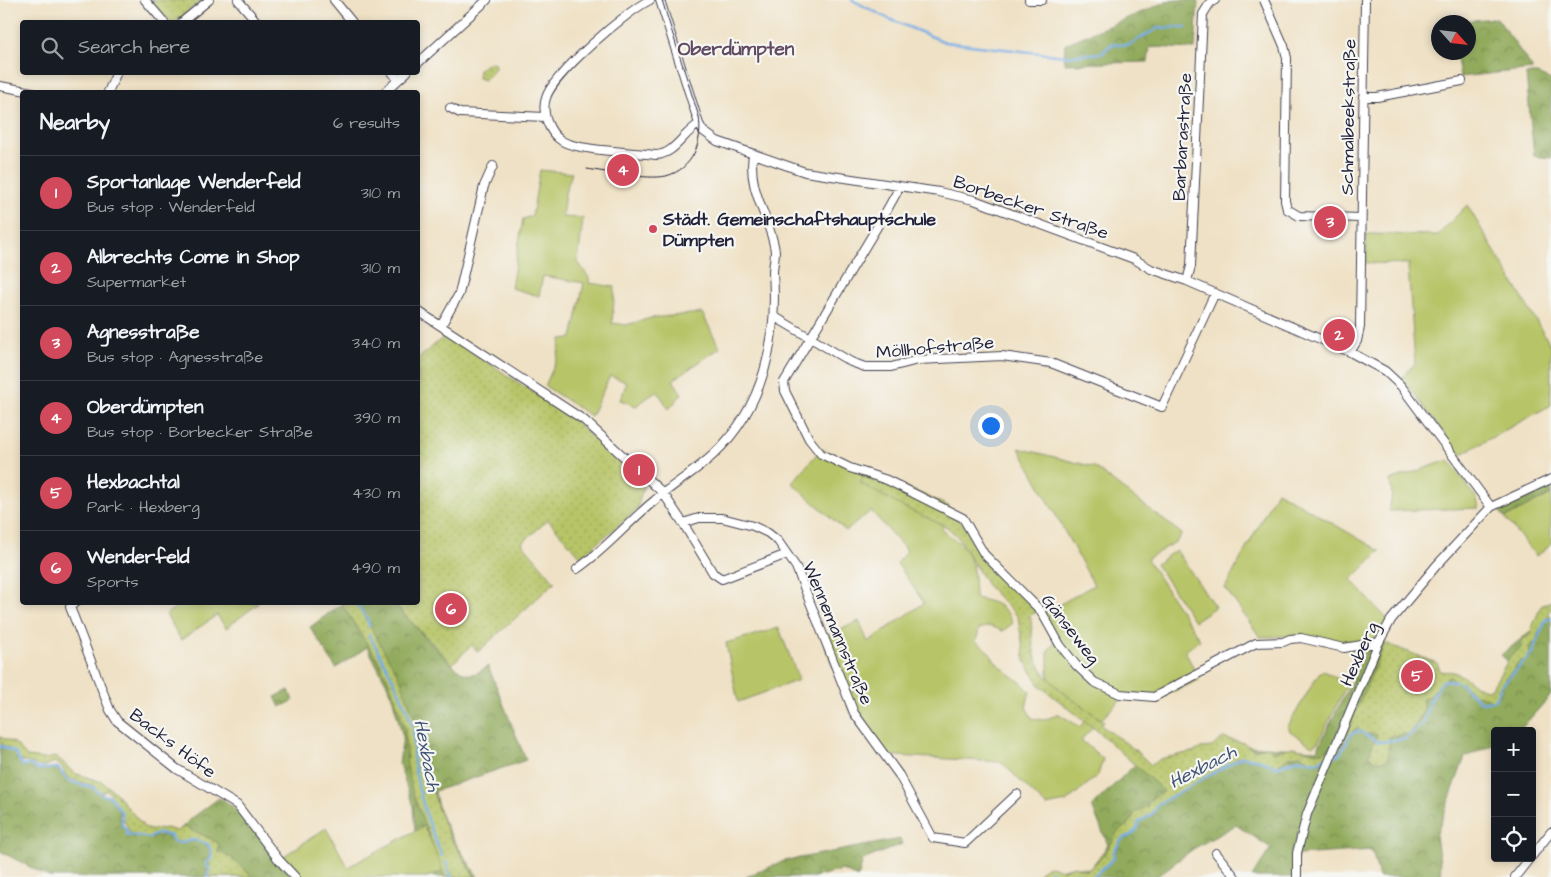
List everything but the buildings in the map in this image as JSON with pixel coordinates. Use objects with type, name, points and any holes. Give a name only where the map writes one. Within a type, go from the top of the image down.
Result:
[{"type":"street","points":[[145,0],[162,20]]},
{"type":"street","points":[[184,20],[209,0]]},
{"type":"street","points":[[238,0],[255,20]]},
{"type":"street","points":[[334,0],[350,20]]},
{"type":"street","points":[[420,61],[487,0]]},
{"type":"street","points":[[650,0],[640,4],[598,40],[555,82],[546,98],[545,117],[557,137],[571,145],[656,155],[670,151],[688,130],[699,124],[660,0]]},
{"type":"street","points":[[1029,0],[1042,0]]},
{"type":"street","name":"Barbarastraße","points":[[1187,280],[1190,266],[1203,14],[1210,3],[1215,0]]},
{"type":"street","points":[[1264,0],[1284,46],[1287,58],[1285,201],[1287,209],[1299,216],[1361,218]]},
{"type":"street","name":"Schmalbeekstraße","points":[[1350,352],[1357,341],[1360,327],[1365,0]]},
{"type":"street","points":[[109,90],[116,75]]},
{"type":"street","points":[[394,75],[398,80]]},
{"type":"street","points":[[387,90],[404,75]]},
{"type":"street","points":[[1363,97],[1377,97],[1462,80]]},
{"type":"street","points":[[0,86],[21,90]]},
{"type":"street","points":[[450,108],[460,113],[545,117]]},
{"type":"street","name":"Borbecker Straße","points":[[699,124],[703,132],[712,139],[754,155],[822,176],[898,186],[974,200],[1134,259],[1172,277],[1187,280],[1350,352],[1385,371],[1396,382],[1491,507]]},
{"type":"street","points":[[577,569],[595,557],[663,493],[678,484],[714,454],[743,420],[760,389],[775,317],[773,271],[775,251],[756,190],[752,166],[754,155]]},
{"type":"street","points":[[441,326],[459,294],[484,186],[493,166]]},
{"type":"street","points":[[810,336],[883,217],[898,186]]},
{"type":"street","name":"Möllhofstraße","points":[[775,317],[852,362],[865,367],[891,367],[918,360],[1002,356],[1051,363],[1162,407],[1215,293]]},
{"type":"street","name":"Wennemannstraße","points":[[420,312],[584,420],[663,493],[713,573],[722,579],[787,554]]},
{"type":"street","name":"Gänseweg","points":[[810,336],[784,382],[785,391],[809,438],[821,454],[850,468],[887,480],[963,518],[984,554],[1041,611],[1060,645],[1076,665],[1094,682],[1106,689],[1136,697],[1154,698],[1261,642],[1283,642],[1301,638],[1344,648],[1379,642]]},
{"type":"street","name":"Hexberg","points":[[1297,877],[1297,853],[1301,832],[1379,642],[1391,620],[1425,579],[1491,507],[1551,479]]},
{"type":"street","name":"Wennemannstraße","points":[[683,523],[699,518],[722,518],[768,532],[778,541],[796,567],[854,713],[899,775],[933,838],[965,842],[1017,794]]},
{"type":"street","name":"Backs Höfe","points":[[73,605],[110,710],[117,721],[177,769],[237,805],[279,860],[295,877]]},
{"type":"street","points":[[1536,851],[1551,832]]},
{"type":"street","points":[[1216,853],[1235,877]]},
{"type":"street","points":[[1515,877],[1527,862]]},
{"type":"green space","points":[[150,0],[202,0],[177,20],[167,20]]},
{"type":"green space","points":[[1175,0],[1198,0],[1195,49],[1150,47],[1148,62],[1064,64],[1065,44]]},
{"type":"green space","points":[[1497,18],[1533,69],[1460,77],[1457,60],[1476,60],[1476,20]]},
{"type":"green space","points":[[491,62],[495,63],[495,68],[484,80],[478,78],[479,69]]},
{"type":"green space","points":[[1526,74],[1537,74],[1551,80],[1551,158],[1534,156]]},
{"type":"green space","points":[[540,170],[572,173],[565,193],[562,217],[583,218],[578,262],[589,278],[589,283],[615,287],[612,323],[626,325],[651,318],[702,313],[720,348],[673,380],[682,394],[669,409],[657,391],[636,406],[620,400],[627,382],[610,376],[591,416],[545,386],[557,359],[561,339],[572,338],[584,283],[543,276],[539,296],[511,288],[523,219],[532,216]]},
{"type":"green space","points":[[1467,205],[1551,346],[1551,405],[1460,455],[1402,378],[1415,363],[1408,266],[1410,264],[1366,263],[1366,234],[1438,235]]},
{"type":"green space","points":[[446,335],[572,418],[644,485],[637,509],[581,557],[548,520],[522,543],[555,582],[478,652],[472,645],[452,664],[395,605],[420,605],[420,357]]},
{"type":"green space","points":[[1019,448],[1094,467],[1182,534],[1177,541],[1147,559],[1200,640],[1185,651],[1199,680],[1161,697],[1123,697],[1081,740],[1103,759],[1098,775],[1066,802],[1046,806],[1001,762],[880,755],[849,710],[822,638],[859,621],[868,642],[924,603],[897,563],[907,551],[871,511],[846,531],[792,483],[821,449],[948,506],[942,530],[960,544],[970,558],[974,575],[975,598],[998,605],[1006,612],[1013,623],[1003,631],[990,626],[979,629],[976,642],[987,650],[1000,666],[1030,691],[1026,707],[1032,718],[1044,720],[1059,714],[1080,727],[1087,717],[1051,687],[1048,672],[1048,651],[1055,641],[1039,616],[1094,585]]},
{"type":"green space","points":[[1449,460],[1477,499],[1479,508],[1389,511],[1392,495],[1390,480]]},
{"type":"green space","points":[[864,474],[880,478],[959,520],[971,533],[989,563],[1039,611],[1030,615],[1033,648],[1041,668],[1048,677],[1065,694],[1104,721],[1101,725],[1134,749],[1151,765],[1160,759],[1212,747],[1223,738],[1244,743],[1254,750],[1268,747],[1273,752],[1293,747],[1317,753],[1341,746],[1385,643],[1437,663],[1441,672],[1457,673],[1480,688],[1485,690],[1491,689],[1510,657],[1522,647],[1522,640],[1529,635],[1541,606],[1551,601],[1551,609],[1536,642],[1529,647],[1530,652],[1525,660],[1518,662],[1514,670],[1505,678],[1500,695],[1492,700],[1478,695],[1474,696],[1468,688],[1450,677],[1441,682],[1431,695],[1422,699],[1422,714],[1410,734],[1390,736],[1388,759],[1374,761],[1369,755],[1377,734],[1365,734],[1357,728],[1335,757],[1326,758],[1323,762],[1311,761],[1300,755],[1288,757],[1276,766],[1261,760],[1242,756],[1158,804],[1153,813],[1138,822],[1138,827],[1132,835],[1122,838],[1114,857],[1093,877],[1086,877],[1076,872],[1072,877],[1057,877],[1051,871],[1046,877],[1037,877],[1044,868],[1051,866],[1062,870],[1074,866],[1087,871],[1105,854],[1118,831],[1129,824],[1135,813],[1147,806],[1152,798],[1164,791],[1095,729],[1040,686],[1025,661],[1018,617],[987,585],[957,536],[947,527],[903,507],[860,483]]},
{"type":"green space","points":[[1551,483],[1551,494],[1505,518],[1498,509]]},
{"type":"green space","points":[[1277,491],[1380,551],[1351,580],[1389,621],[1373,641],[1341,646],[1306,636],[1260,637],[1225,588]]},
{"type":"green space","points":[[1551,494],[1551,545],[1536,556],[1505,518]]},
{"type":"green space","points":[[1176,550],[1215,607],[1194,621],[1156,564]]},
{"type":"green space","points":[[179,605],[256,605],[226,628],[217,615],[181,640],[166,614]]},
{"type":"green space","points":[[340,605],[395,605],[441,654],[461,671],[473,674],[488,666],[526,760],[435,791],[437,803],[446,825],[478,877],[434,877],[433,875],[445,871],[424,826],[415,831],[413,806],[399,764],[403,737],[390,690],[367,647],[336,668],[310,627]]},
{"type":"green space","points":[[342,605],[357,605],[400,678],[417,726],[417,742],[422,750],[438,809],[449,835],[475,877],[445,877],[413,794],[407,766],[405,728],[389,682],[379,662]]},
{"type":"green space","points":[[1551,615],[1551,695],[1523,727],[1491,727],[1491,746],[1465,757],[1436,836],[1442,877],[1379,877],[1372,850],[1298,855],[1296,877],[1252,877],[1271,848],[1236,825],[1193,849],[1156,877],[1047,877],[1050,872],[1071,867],[1090,869],[1108,845],[1092,806],[1139,761],[1182,784],[1246,746],[1317,750],[1365,654],[1350,649],[1373,641],[1380,642],[1490,694],[1510,664],[1501,655]],"holes":[[[1326,768],[1306,820],[1315,795]]]},
{"type":"green space","points":[[779,628],[799,680],[738,702],[726,643]]},
{"type":"green space","points":[[1324,671],[1343,682],[1346,686],[1319,741],[1312,746],[1290,731],[1288,726],[1319,673]]},
{"type":"green space","points":[[289,690],[293,701],[280,707],[275,697]]},
{"type":"green space","points":[[0,737],[15,743],[27,757],[44,759],[57,757],[74,773],[102,782],[114,791],[144,827],[150,830],[167,828],[177,831],[184,827],[211,839],[219,844],[218,852],[230,857],[253,877],[209,877],[206,870],[210,870],[211,850],[203,843],[175,841],[164,835],[149,838],[131,834],[108,790],[101,793],[96,791],[94,786],[67,778],[62,767],[55,762],[42,767],[19,760],[14,751],[0,744]]},
{"type":"green space","points":[[3,745],[14,752],[23,765],[31,765],[41,770],[57,767],[69,781],[91,786],[105,796],[111,797],[121,813],[119,815],[125,828],[140,837],[159,833],[172,837],[192,818],[219,798],[228,803],[248,821],[293,877],[49,877],[0,851],[0,746]]},
{"type":"green space","points":[[424,826],[446,872],[427,877],[299,877],[281,858],[326,828],[348,867]]},
{"type":"green space","points":[[900,839],[902,844],[863,860],[858,877],[842,870],[814,877],[746,877],[784,861]]},
{"type":"waterway","points":[[852,0],[889,19],[945,42],[1065,56],[1102,53],[1112,44],[1129,45],[1158,28],[1186,27]]},
{"type":"waterway","name":"Hexbach","points":[[356,605],[367,618],[369,626]]},
{"type":"waterway","name":"Hexbach","points":[[1334,756],[1340,754],[1351,734],[1359,731],[1379,742],[1405,739],[1424,722],[1429,703],[1442,681],[1456,681],[1460,683],[1481,702],[1495,700],[1500,687],[1532,653],[1546,619],[1551,619]]},
{"type":"waterway","name":"Hexbach","points":[[369,635],[394,681],[410,718],[414,738],[413,760],[419,788],[429,823],[442,856]]},
{"type":"waterway","name":"Hexbach","points":[[0,746],[15,752],[22,765],[31,765],[37,769],[58,768],[68,781],[92,787],[103,795],[111,797],[122,813],[122,826],[126,828],[127,834],[149,838],[159,833],[171,836],[173,842],[194,840],[208,844],[212,853],[210,860],[206,863],[210,870],[207,877]]},
{"type":"waterway","name":"Hexbach","points":[[1093,877],[1114,858],[1113,853],[1122,839],[1131,835],[1138,828],[1138,823],[1153,813],[1158,804],[1242,757],[1261,760],[1275,767],[1299,759],[1317,762],[1329,755]]},
{"type":"waterway","name":"Hexbach","points":[[446,862],[451,877]]},
{"type":"waterway","name":"Hexbach","points":[[1046,877],[1051,871],[1055,877]]},
{"type":"waterway","name":"Hexbach","points":[[1068,877],[1075,873],[1084,877]]},
{"type":"tram line","points":[[587,169],[638,176],[666,176],[683,167],[694,153],[699,136],[699,117],[662,0]]},
{"type":"place","name":"Oberdümpten","points":[[623,170]]},
{"type":"place","name":"Agnesstraße","points":[[1330,222]]},
{"type":"place","name":"Städt. Gemeinschaftshauptschule Dümpten","points":[[653,229]]},
{"type":"place","name":"Albrechts Come in Shop","points":[[1339,335]]},
{"type":"place","name":"Sportanlage Wenderfeld","points":[[639,470]]},
{"type":"place","name":"Wenderfeld","points":[[451,609]]},
{"type":"place","name":"Hexbachtal","points":[[1417,676]]},
{"type":"district","name":"Oberdümpten","points":[[736,48]]}]
